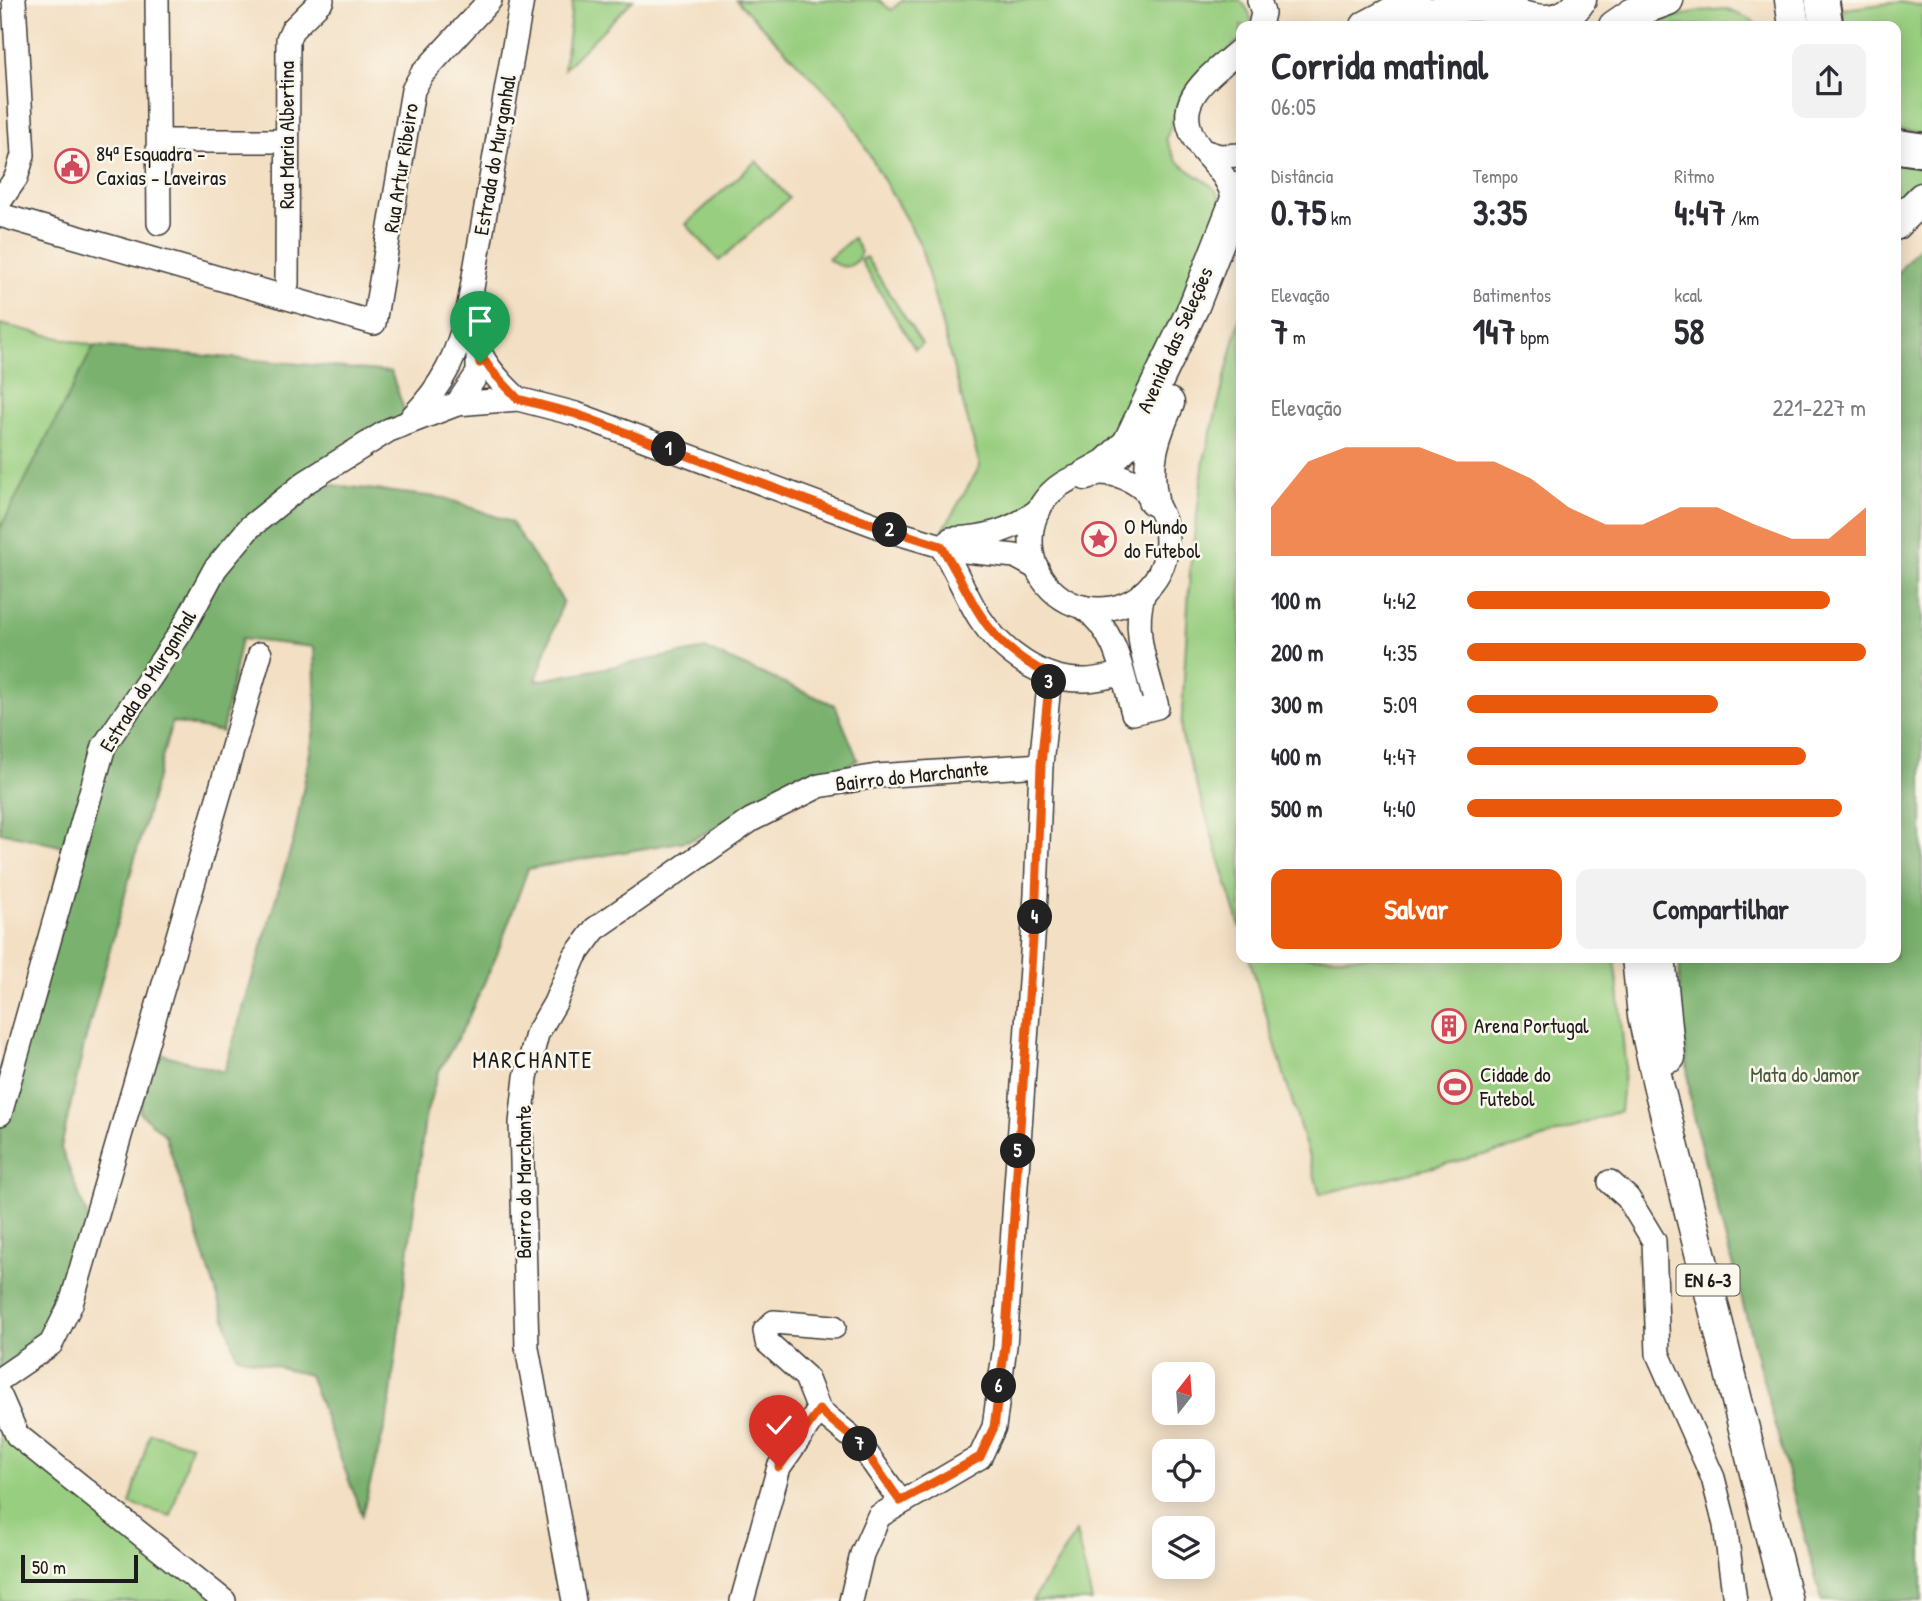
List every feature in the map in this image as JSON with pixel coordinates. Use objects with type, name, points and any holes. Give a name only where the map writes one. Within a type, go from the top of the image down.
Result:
[{"type":"highway","points":[[1822,0],[1825,21]]},
{"type":"highway","points":[[1901,147],[1922,150]]},
{"type":"main road","points":[[1375,21],[1415,0]]},
{"type":"main road","points":[[1621,21],[1633,13],[1668,0]]},
{"type":"main road","points":[[1790,0],[1793,21]]},
{"type":"main road","points":[[1543,21],[1560,17],[1587,2]]},
{"type":"main road","points":[[1416,21],[1454,8],[1506,6],[1537,21]]},
{"type":"main road","name":"Avenida das Seleções","points":[[1086,475],[1106,464],[1128,443],[1194,306],[1236,196]]},
{"type":"main road","points":[[1901,219],[1922,198]]},
{"type":"main road","name":"Avenida das Seleções","points":[[1153,500],[1149,478],[1152,443],[1236,250]]},
{"type":"main road","name":"EN 6-3","points":[[1638,963],[1643,1016],[1655,1070],[1787,1601]]},
{"type":"main road","name":"EN 6-3","points":[[1661,963],[1673,1077],[1805,1601]]},
{"type":"street","points":[[0,201],[16,178],[23,155],[14,0]]},
{"type":"street","points":[[157,0],[159,223]]},
{"type":"street","name":"Rua Maria Albertina","points":[[287,284],[288,40],[292,30],[322,0]]},
{"type":"street","name":"Rua Artur Ribeiro","points":[[0,215],[374,323],[413,90],[422,74],[490,0]]},
{"type":"street","name":"Estrada do Murganhal","points":[[457,404],[478,373],[467,353],[468,311],[522,0]]},
{"type":"street","points":[[1259,0],[1263,13],[1261,21]]},
{"type":"street","points":[[1236,53],[1200,85],[1191,98],[1187,122],[1203,151],[1236,192]]},
{"type":"street","points":[[159,141],[287,141]]},
{"type":"street","points":[[1203,151],[1219,156],[1236,155]]},
{"type":"street","points":[[467,353],[491,370],[518,399],[576,414],[857,519],[932,543],[1015,556],[1037,568],[1059,596],[1083,607],[1099,619],[1108,631],[1133,713],[1157,707],[1138,635],[1139,608],[1144,592]]},
{"type":"street","name":"Estrada do Murganhal","points":[[408,421],[467,353]]},
{"type":"street","name":"Estrada do Murganhal","points":[[0,1114],[104,746],[181,632],[215,569],[250,527],[306,482],[408,421],[457,404],[518,399]]},
{"type":"street","points":[[932,543],[992,536],[1013,529],[1039,510],[1063,484],[1086,475],[1123,478],[1153,500],[1164,522],[1167,547],[1160,572],[1144,592],[1122,605],[1096,609],[1083,607]]},
{"type":"street","points":[[1037,568],[1031,545],[1039,510]]},
{"type":"street","points":[[932,543],[966,592],[979,617],[1000,643],[1023,662],[1050,675],[1084,680],[1122,674]]},
{"type":"street","points":[[966,592],[968,567],[978,556],[986,553]]},
{"type":"street","points":[[0,1379],[51,1344],[71,1304],[260,654]]},
{"type":"street","points":[[851,1601],[862,1554],[879,1516],[900,1501],[980,1457],[994,1427],[1007,1319],[1036,895],[1041,765],[1050,675]]},
{"type":"street","name":"Bairro do Marchante","points":[[574,1601],[527,1348],[521,1123],[526,1077],[537,1034],[555,1003],[575,957],[595,929],[751,820],[819,786],[877,776],[1041,765]]},
{"type":"street","points":[[1610,1182],[1628,1198],[1654,1241],[1658,1354],[1713,1478],[1725,1525],[1735,1601]]},
{"type":"street","points":[[834,1327],[774,1322],[765,1331],[767,1342],[806,1377],[819,1410],[860,1444],[900,1501]]},
{"type":"street","points":[[0,1396],[17,1435],[224,1601]]},
{"type":"street","points":[[742,1601],[779,1467],[819,1410]]},
{"type":"green space","points":[[573,0],[633,0],[564,69]]},
{"type":"green space","points":[[736,0],[879,0],[891,10],[903,0],[1240,0],[1249,12],[1251,21],[1236,21],[1236,44],[1183,92],[1166,139],[1176,159],[1216,190],[1223,205],[1115,448],[1065,469],[1043,489],[1026,512],[955,537],[942,532],[980,466],[920,244],[844,110]]},
{"type":"green space","points":[[1900,2],[1922,6],[1922,134],[1901,130],[1901,21],[1842,21],[1844,9]]},
{"type":"green space","points":[[1726,9],[1753,21],[1658,21],[1699,11]]},
{"type":"green space","points":[[1901,154],[1922,159],[1922,179],[1901,192]]},
{"type":"green space","points":[[756,161],[789,198],[719,261],[686,224]]},
{"type":"green space","points":[[853,238],[861,252],[855,262],[843,266],[828,259]]},
{"type":"green space","name":"Mata do Jamor","points":[[1922,243],[1922,1601],[1822,1601],[1692,1113],[1679,993],[1680,963],[1901,963],[1901,269]]},
{"type":"green space","points":[[866,257],[922,344],[915,349],[860,260]]},
{"type":"green space","points":[[0,324],[94,346],[0,529]]},
{"type":"green space","points":[[1236,334],[1236,914],[1181,734],[1190,568],[1204,460]]},
{"type":"green space","points":[[94,346],[391,372],[408,421],[307,482],[445,498],[511,522],[563,601],[536,681],[705,649],[835,705],[858,760],[691,840],[528,869],[497,954],[466,1023],[438,1073],[425,1118],[389,1410],[362,1515],[309,1375],[237,1356],[165,1135],[139,1112],[155,1052],[224,1072],[294,838],[316,720],[314,647],[241,639],[222,732],[172,722],[84,1045],[61,1148],[93,1231],[51,1344],[0,1379],[0,1125],[64,847],[0,832],[0,529]]},
{"type":"green space","name":"Cidade do Futebol","points":[[1251,963],[1616,963],[1625,1062],[1620,1111],[1517,1147],[1320,1194]]},
{"type":"green space","points":[[0,1396],[17,1435],[224,1601],[0,1601]]},
{"type":"green space","points":[[150,1433],[191,1445],[171,1516],[130,1504]]},
{"type":"green space","points":[[1076,1532],[1092,1601],[1032,1601]]},
{"type":"place","name":"84ª Esquadra - Caxias - Laveiras","points":[[72,166]]},
{"type":"place","name":"O Mundo do Futebol","points":[[1099,539]]},
{"type":"place","name":"Arena Portugal","points":[[1449,1026]]},
{"type":"place","name":"Cidade do Futebol","points":[[1455,1087]]},
{"type":"district","name":"MARCHANTE","points":[[533,1060]]},
{"type":"route","points":[[480,363],[478,351],[503,385],[518,399],[576,414],[857,519],[941,546],[979,617],[1000,643],[1023,662],[1050,675],[1041,765],[1036,895],[1005,1346],[994,1427],[980,1457],[900,1501],[860,1444],[819,1410],[779,1467]]}]
